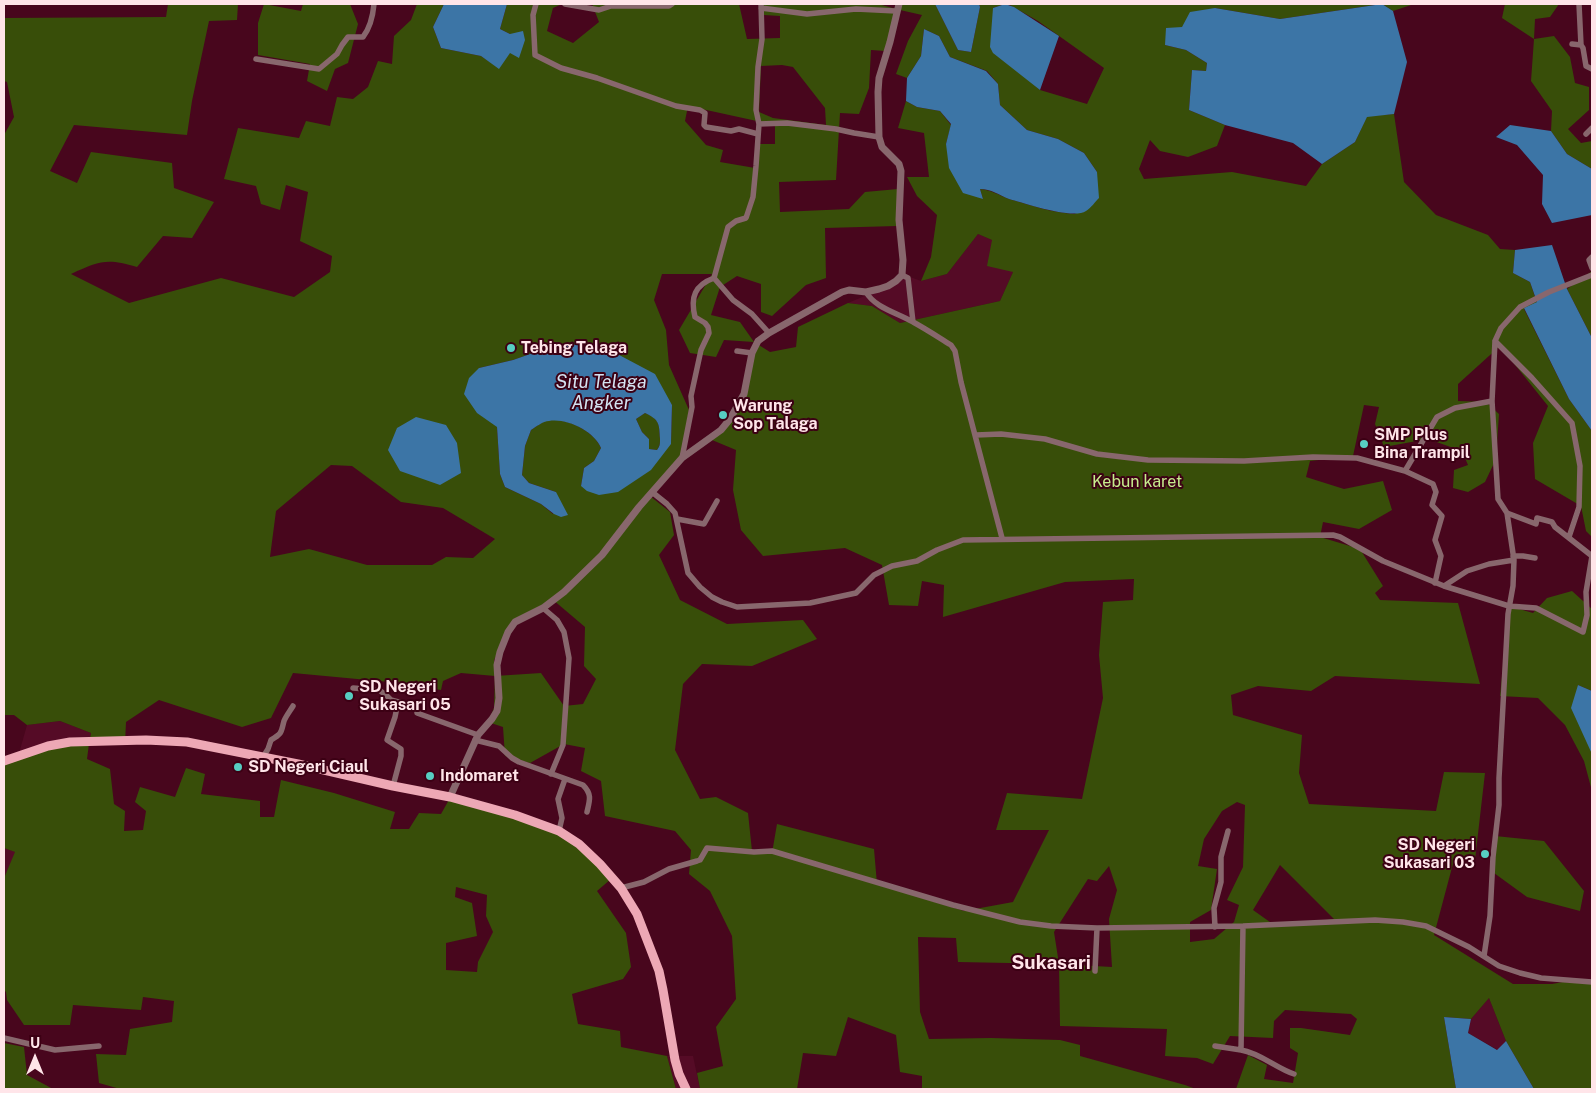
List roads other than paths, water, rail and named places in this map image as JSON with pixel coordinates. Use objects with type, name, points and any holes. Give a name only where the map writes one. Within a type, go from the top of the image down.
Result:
[{"type":"main road","points":[[4,761],[48,746],[70,742],[146,740],[187,742],[450,797],[515,815],[559,831],[579,844],[600,864],[621,888],[637,914],[659,971],[675,1060],[686,1089]]},
{"type":"street","points":[[256,59],[319,69],[337,54],[348,37],[363,37],[366,34],[373,14],[374,4]]},
{"type":"street","points":[[536,4],[532,15],[535,55],[561,68],[597,78],[676,106],[700,110],[705,113],[704,125],[706,127],[731,131],[739,129],[758,134]]},
{"type":"street","points":[[565,4],[599,10],[611,6],[669,6],[672,4]]},
{"type":"street","points":[[1579,4],[1581,45],[1586,66],[1592,69]]},
{"type":"street","points":[[450,797],[477,738],[496,711],[499,698],[497,665],[508,632],[516,622],[543,608],[564,592],[602,555],[639,506],[682,458],[716,435],[730,419],[744,394],[752,353],[758,341],[770,332],[842,292],[849,290],[866,292],[888,286],[902,275],[903,260],[899,220],[901,171],[899,164],[882,147],[879,137],[879,78],[898,8],[856,9],[807,14],[761,6],[762,39],[758,67],[756,110],[759,124],[753,197],[746,218],[736,221],[728,227],[714,278],[699,286],[694,295],[693,307],[695,317],[705,323],[709,333],[701,350],[691,396],[692,407],[682,458]]},
{"type":"street","points":[[1572,44],[1581,45]]},
{"type":"street","points":[[759,124],[787,123],[879,137]]},
{"type":"street","points":[[1586,134],[1592,128]]},
{"type":"street","points":[[1592,257],[1589,260],[1592,268]]},
{"type":"street","points":[[902,275],[908,278],[914,322]]},
{"type":"street","points":[[1484,956],[1489,923],[1493,857],[1499,805],[1498,778],[1509,606],[1513,586],[1514,558],[1507,513],[1498,499],[1492,401],[1495,340],[1501,328],[1520,308],[1549,292],[1592,275]]},
{"type":"street","points":[[714,278],[733,300],[752,314],[770,332]]},
{"type":"street","points":[[866,292],[870,298],[882,306],[914,322],[951,345],[955,351],[961,382],[1002,538]]},
{"type":"street","points":[[1495,340],[1572,423],[1580,466],[1580,491],[1579,507],[1569,537]]},
{"type":"street","points":[[737,351],[752,353]]},
{"type":"street","points":[[1405,471],[1437,417],[1454,408],[1492,401]]},
{"type":"street","points":[[976,435],[1001,434],[1045,439],[1097,454],[1148,460],[1244,461],[1313,457],[1357,458],[1405,471],[1433,484],[1436,492],[1432,505],[1442,516],[1435,540],[1441,556],[1435,583]]},
{"type":"street","points":[[652,492],[675,513],[688,573],[712,597],[737,607],[810,602],[856,593],[874,575],[892,566],[917,561],[936,550],[963,540],[1332,535],[1340,537],[1383,561],[1435,583],[1509,606],[1536,608],[1583,632],[1587,615],[1586,592],[1592,556],[1555,527],[1552,522],[1537,518],[1536,524],[1507,513]]},
{"type":"street","points":[[677,519],[704,524],[716,501]]},
{"type":"street","points":[[1444,586],[1467,571],[1489,564],[1523,556],[1535,558]]},
{"type":"street","points":[[543,608],[557,620],[564,632],[569,658],[563,745],[551,774]]},
{"type":"street","points":[[353,688],[379,690],[391,700],[417,707],[417,713],[499,746],[519,762],[583,785],[591,797],[587,812]]},
{"type":"street","points":[[393,786],[401,756],[400,749],[387,740],[398,702]]},
{"type":"street","points":[[263,757],[271,740],[283,730],[285,720],[293,706]]},
{"type":"street","points":[[559,831],[562,818],[558,799],[565,779]]},
{"type":"street","points":[[1215,927],[1214,908],[1221,882],[1221,857],[1228,830]]},
{"type":"street","points":[[621,888],[644,882],[669,869],[700,860],[707,848],[754,852],[772,851],[953,905],[1020,922],[1051,926],[1097,928],[1215,927],[1376,920],[1403,922],[1426,926],[1500,966],[1520,973],[1541,978],[1592,982]]},
{"type":"street","points":[[1241,1050],[1244,926]]},
{"type":"street","points":[[1095,971],[1097,928]]},
{"type":"street","points":[[4,1038],[55,1050],[99,1046]]},
{"type":"street","points":[[1215,1046],[1248,1051],[1282,1070],[1294,1074]]},
{"type":"water","points":[[444,4],[507,4],[500,29],[510,34],[523,31],[525,40],[519,58],[510,53],[499,69],[481,56],[441,48],[433,27]]},
{"type":"water","points":[[935,4],[979,4],[971,52],[958,50]]},
{"type":"water","points":[[1005,4],[1014,7],[1059,36],[1040,90],[993,53],[990,47],[993,8]]},
{"type":"water","points":[[1382,4],[1393,11],[1407,62],[1394,114],[1367,117],[1355,142],[1322,164],[1293,143],[1225,125],[1189,110],[1192,70],[1206,71],[1207,63],[1186,50],[1165,45],[1166,28],[1182,27],[1190,12],[1215,8],[1280,19]]},
{"type":"water","points":[[924,29],[939,36],[950,57],[986,71],[998,84],[1000,105],[1027,130],[1058,139],[1084,153],[1097,172],[1099,198],[1090,208],[1080,213],[1060,212],[1009,199],[988,190],[980,189],[983,199],[963,193],[949,168],[946,144],[951,124],[940,111],[917,107],[906,101],[907,78],[921,56]]},
{"type":"water","points":[[1510,125],[1551,131],[1567,154],[1592,169],[1592,215],[1552,223],[1542,204],[1543,175],[1517,145],[1496,137]]},
{"type":"water","points":[[1552,245],[1567,289],[1592,338],[1592,431],[1569,399],[1524,308],[1537,302],[1530,282],[1513,273],[1515,250]]},
{"type":"water","name":"Situ Telaga Angker","points":[[568,344],[606,348],[655,374],[672,405],[671,444],[651,470],[618,492],[599,495],[587,491],[581,486],[584,468],[594,461],[601,448],[586,431],[572,424],[556,421],[544,422],[531,430],[525,446],[522,475],[529,483],[556,492],[568,515],[561,517],[541,504],[505,487],[500,474],[497,427],[477,413],[464,394],[469,378],[479,368],[513,360],[553,346]],"holes":[[[645,413],[656,420],[659,426],[660,442],[657,450],[649,449],[649,439],[642,432],[636,419]]]},
{"type":"water","points":[[416,417],[446,425],[457,443],[461,473],[440,485],[400,471],[388,450],[397,428]]},
{"type":"water","points":[[1578,685],[1592,691],[1592,754],[1571,708]]},
{"type":"water","points":[[1444,1017],[1471,1019],[1468,1033],[1497,1050],[1506,1041],[1534,1089],[1456,1089]]},
{"type":"place","name":"Tebing Telaga","points":[[511,348]]},
{"type":"place","name":"Warung Sop Talaga","points":[[723,415]]},
{"type":"place","name":"SMP Plus Bina Trampil","points":[[1364,444]]},
{"type":"place","name":"SD Negeri Sukasari 05","points":[[349,696]]},
{"type":"place","name":"SD Negeri Ciaul","points":[[238,767]]},
{"type":"place","name":"Indomaret","points":[[430,776]]},
{"type":"place","name":"SD Negeri Sukasari 03","points":[[1485,854]]},
{"type":"district","name":"Sukasari","points":[[1051,963]]},
{"type":"park label","name":"Kebun karet","points":[[1137,482]]}]
